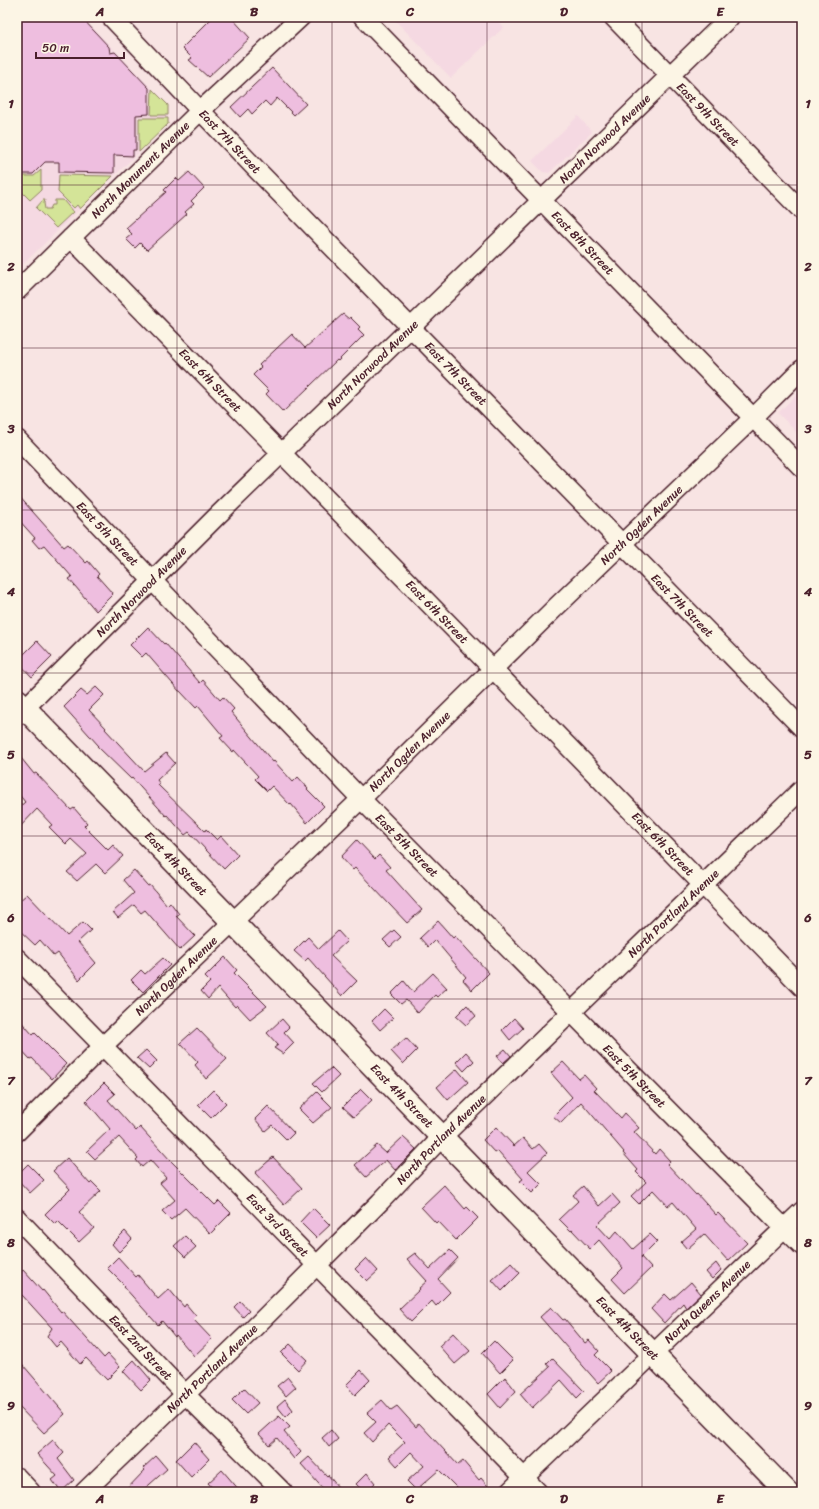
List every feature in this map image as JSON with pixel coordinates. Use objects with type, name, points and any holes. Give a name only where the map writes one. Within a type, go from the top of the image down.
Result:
[{"type":"main road","name":"East 4th Street","points":[[20,708],[233,922],[441,1138],[787,1492]]},
{"type":"street","name":"East 7th Street","points":[[111,17],[200,111],[802,728]]},
{"type":"street","name":"North Monument Avenue","points":[[17,291],[200,111],[301,17]]},
{"type":"street","name":"East 8th Street","points":[[363,17],[802,468]]},
{"type":"street","name":"East 9th Street","points":[[613,17],[802,211]]},
{"type":"street","name":"North Norwood Avenue","points":[[20,708],[730,17]]},
{"type":"street","name":"East 6th Street","points":[[71,238],[802,987]]},
{"type":"street","name":"North Ogden Avenue","points":[[17,1132],[103,1046],[361,799],[802,369]]},
{"type":"street","name":"East 5th Street","points":[[17,439],[361,799],[802,1246]]},
{"type":"street","name":"North Portland Avenue","points":[[84,1492],[186,1395],[317,1265],[441,1138],[703,884],[768,824],[802,789]]},
{"type":"street","name":"East 3rd Street","points":[[17,958],[538,1492]]},
{"type":"street","name":"North Queens Avenue","points":[[509,1492],[802,1211]]},
{"type":"street","name":"East 2nd Street","points":[[17,1218],[186,1395],[282,1492]]},
{"type":"street","points":[[17,1477],[32,1492]]},
{"type":"shaded area","points":[[17,17],[82,17],[168,105],[168,124],[17,270]]},
{"type":"shaded area","points":[[392,17],[494,17],[504,27],[451,78]]},
{"type":"shaded area","points":[[578,116],[592,132],[549,173],[543,172],[532,161]]},
{"type":"shaded area","points":[[802,389],[802,430],[798,434],[778,413]]},
{"type":"green space","points":[[152,89],[168,105],[168,115],[151,115]]},
{"type":"green space","points":[[139,118],[168,118],[168,124],[139,152]]},
{"type":"green space","points":[[41,170],[41,190],[30,200],[17,187],[17,176],[34,176]]},
{"type":"green space","points":[[59,175],[113,176],[80,209],[77,205],[74,208],[58,192]]},
{"type":"green space","points":[[43,200],[45,200],[45,209],[50,209],[52,205],[55,205],[55,200],[63,200],[73,212],[56,228],[36,208]]},
{"type":"building","points":[[17,17],[81,17],[109,47],[110,53],[115,52],[149,88],[149,114],[136,115],[136,150],[133,150],[133,156],[114,155],[114,173],[59,172],[59,162],[45,162],[33,174],[17,174]]},
{"type":"building","points":[[213,17],[231,17],[250,38],[208,77],[189,60],[192,58],[182,48]]},
{"type":"building","points":[[272,68],[306,104],[294,115],[277,98],[270,106],[265,101],[252,114],[248,109],[240,117],[231,107]]},
{"type":"building","points":[[189,172],[204,188],[191,201],[194,204],[185,212],[187,214],[147,250],[140,243],[135,248],[126,239],[132,234],[126,228],[166,192],[164,190],[176,178],[179,181]]},
{"type":"building","points":[[343,314],[349,319],[350,317],[360,327],[358,329],[364,335],[283,412],[266,394],[269,391],[253,375],[261,367],[259,365],[292,334],[305,348]]},
{"type":"building","points":[[17,494],[64,547],[68,544],[86,563],[88,561],[99,574],[97,576],[113,594],[96,611],[69,579],[72,577],[44,545],[39,548],[32,540],[35,538],[17,518]]},
{"type":"building","points":[[148,627],[164,644],[165,643],[200,683],[203,680],[220,700],[223,697],[234,709],[231,712],[273,762],[274,761],[293,782],[298,777],[308,788],[307,789],[324,806],[307,823],[291,804],[290,805],[272,786],[267,791],[255,779],[258,776],[234,750],[233,752],[220,738],[223,736],[198,706],[196,708],[179,691],[146,653],[142,657],[130,645]]},
{"type":"building","points":[[37,641],[52,657],[32,677],[17,661]]},
{"type":"building","points":[[96,687],[104,695],[89,710],[144,771],[166,753],[175,763],[157,780],[160,784],[158,785],[205,831],[206,829],[217,840],[221,836],[238,855],[224,869],[189,832],[185,835],[167,815],[166,816],[132,778],[131,779],[97,746],[98,745],[64,707],[81,690],[87,695]]},
{"type":"building","points":[[17,753],[34,774],[36,773],[71,810],[74,808],[87,823],[84,826],[108,850],[113,845],[123,856],[105,873],[96,864],[77,881],[67,872],[87,854],[71,839],[66,844],[49,827],[52,825],[37,809],[17,830],[17,809],[25,802],[17,792]]},
{"type":"building","points":[[357,840],[375,859],[379,855],[390,867],[386,870],[422,910],[407,923],[355,868],[353,870],[341,857]]},
{"type":"building","points":[[134,870],[148,886],[150,885],[167,905],[170,902],[179,914],[176,916],[195,936],[180,950],[145,910],[141,913],[134,905],[118,918],[113,912],[134,893],[123,880]]},
{"type":"building","points":[[27,894],[67,936],[83,922],[91,930],[78,942],[96,963],[79,980],[58,953],[54,956],[40,940],[35,945],[17,928],[17,903]]},
{"type":"building","points":[[438,921],[453,938],[455,936],[489,973],[472,990],[463,980],[466,977],[435,940],[428,947],[420,938]]},
{"type":"building","points":[[394,930],[401,937],[390,947],[383,940]]},
{"type":"building","points":[[338,931],[347,941],[331,956],[357,981],[342,996],[308,958],[305,961],[294,951],[308,937],[319,949]]},
{"type":"building","points":[[225,957],[237,970],[234,973],[267,1006],[250,1019],[237,1005],[235,1007],[218,988],[208,999],[201,991],[210,982],[205,977]]},
{"type":"building","points":[[163,958],[170,965],[143,992],[131,980],[141,970],[145,974]]},
{"type":"building","points":[[433,973],[447,988],[437,997],[435,995],[418,1013],[406,1000],[401,1004],[391,994],[404,981],[413,992]]},
{"type":"building","points":[[467,1005],[476,1016],[466,1025],[456,1016]]},
{"type":"building","points":[[384,1009],[393,1018],[380,1030],[372,1021]]},
{"type":"building","points":[[17,1017],[33,1035],[35,1033],[66,1064],[52,1079],[17,1045]]},
{"type":"building","points":[[514,1018],[523,1028],[510,1040],[502,1030]]},
{"type":"building","points":[[282,1019],[289,1027],[284,1032],[294,1043],[283,1054],[274,1048],[278,1045],[267,1033]]},
{"type":"building","points":[[197,1028],[227,1059],[206,1079],[195,1065],[198,1062],[180,1043]]},
{"type":"building","points":[[406,1038],[417,1050],[403,1064],[391,1051]]},
{"type":"building","points":[[505,1049],[511,1056],[503,1063],[497,1056]]},
{"type":"building","points":[[146,1050],[157,1061],[149,1069],[137,1058]]},
{"type":"building","points":[[466,1052],[474,1061],[464,1071],[456,1062]]},
{"type":"building","points":[[563,1062],[579,1079],[584,1075],[596,1088],[594,1090],[621,1118],[625,1113],[639,1128],[634,1132],[655,1154],[659,1149],[670,1161],[667,1164],[696,1195],[697,1194],[716,1215],[718,1213],[747,1243],[728,1261],[704,1234],[687,1249],[681,1242],[696,1229],[673,1202],[668,1206],[653,1190],[639,1204],[631,1196],[646,1182],[636,1172],[638,1170],[623,1153],[624,1152],[581,1102],[561,1123],[553,1116],[572,1097],[551,1073]]},
{"type":"building","points":[[331,1068],[339,1076],[322,1092],[313,1083]]},
{"type":"building","points":[[457,1069],[468,1082],[448,1100],[437,1087]]},
{"type":"building","points":[[104,1083],[115,1094],[108,1100],[136,1131],[140,1127],[171,1161],[215,1205],[219,1201],[231,1213],[210,1234],[185,1208],[171,1220],[162,1211],[175,1200],[160,1183],[166,1178],[150,1160],[142,1167],[136,1160],[138,1158],[119,1137],[95,1159],[87,1151],[110,1129],[86,1101]]},
{"type":"building","points":[[361,1089],[372,1100],[354,1117],[343,1107]]},
{"type":"building","points":[[213,1090],[226,1103],[211,1118],[198,1105]]},
{"type":"building","points":[[317,1092],[332,1107],[313,1123],[299,1109]]},
{"type":"building","points":[[268,1106],[294,1133],[287,1140],[272,1125],[265,1131],[255,1119]]},
{"type":"building","points":[[496,1127],[514,1146],[523,1138],[533,1149],[539,1144],[547,1153],[528,1171],[541,1184],[532,1193],[520,1181],[523,1179],[498,1151],[495,1153],[483,1140]]},
{"type":"building","points":[[403,1137],[416,1149],[395,1170],[386,1160],[366,1177],[355,1165],[377,1145],[386,1153]]},
{"type":"building","points":[[273,1157],[302,1188],[284,1205],[255,1173]]},
{"type":"building","points":[[67,1158],[90,1184],[92,1182],[101,1191],[79,1212],[94,1228],[79,1242],[58,1221],[55,1224],[45,1214],[70,1189],[53,1171]]},
{"type":"building","points":[[28,1164],[44,1180],[30,1193],[17,1179],[17,1175]]},
{"type":"building","points":[[444,1185],[465,1209],[467,1207],[478,1218],[456,1240],[438,1221],[436,1223],[421,1207]]},
{"type":"building","points":[[583,1186],[599,1206],[612,1194],[620,1203],[597,1225],[610,1239],[617,1231],[633,1249],[650,1234],[657,1241],[641,1257],[651,1268],[625,1293],[612,1279],[623,1268],[599,1240],[590,1249],[559,1219],[578,1201],[573,1195]]},
{"type":"building","points":[[313,1208],[330,1225],[316,1238],[300,1222]]},
{"type":"building","points":[[125,1231],[132,1239],[119,1252],[112,1244]]},
{"type":"building","points":[[185,1236],[196,1247],[185,1257],[174,1246]]},
{"type":"building","points":[[450,1250],[458,1258],[438,1279],[450,1292],[436,1306],[432,1301],[411,1322],[399,1309],[427,1281],[407,1259],[415,1253],[430,1269]]},
{"type":"building","points":[[118,1257],[136,1277],[138,1275],[158,1299],[169,1289],[184,1307],[186,1304],[196,1316],[193,1319],[212,1339],[194,1356],[176,1335],[175,1337],[162,1321],[158,1325],[124,1287],[125,1286],[107,1268]]},
{"type":"building","points":[[366,1258],[378,1271],[367,1281],[355,1269]]},
{"type":"building","points":[[511,1263],[520,1273],[502,1291],[492,1280]]},
{"type":"building","points":[[716,1263],[721,1270],[712,1279],[706,1272]]},
{"type":"building","points":[[23,1270],[104,1358],[108,1354],[120,1367],[107,1380],[86,1358],[80,1364],[61,1342],[56,1347],[47,1336],[52,1328],[22,1295],[17,1299],[17,1276]]},
{"type":"building","points":[[691,1282],[701,1294],[686,1308],[683,1303],[664,1323],[651,1309],[665,1294],[671,1300]]},
{"type":"building","points":[[240,1301],[249,1311],[243,1317],[234,1307]]},
{"type":"building","points":[[551,1307],[563,1320],[565,1319],[585,1343],[589,1340],[599,1351],[595,1355],[611,1371],[598,1383],[540,1317]]},
{"type":"building","points":[[453,1333],[470,1351],[455,1364],[439,1346]]},
{"type":"building","points":[[494,1341],[513,1360],[500,1373],[482,1353]]},
{"type":"building","points":[[290,1344],[307,1360],[298,1370],[281,1353]]},
{"type":"building","points":[[17,1358],[65,1414],[44,1433],[17,1405]]},
{"type":"building","points":[[552,1358],[584,1391],[577,1398],[561,1380],[532,1408],[520,1394],[550,1367],[546,1364]]},
{"type":"building","points":[[134,1360],[151,1380],[141,1390],[123,1371]]},
{"type":"building","points":[[361,1370],[370,1380],[355,1395],[346,1385]]},
{"type":"building","points":[[288,1377],[296,1387],[286,1396],[277,1386]]},
{"type":"building","points":[[505,1377],[516,1391],[500,1408],[488,1394]]},
{"type":"building","points":[[244,1388],[258,1403],[246,1414],[232,1400]]},
{"type":"building","points":[[285,1399],[293,1410],[286,1417],[277,1406]]},
{"type":"building","points":[[382,1400],[391,1410],[397,1406],[416,1427],[419,1423],[458,1465],[463,1461],[479,1480],[481,1478],[493,1492],[461,1492],[439,1470],[416,1490],[407,1481],[424,1466],[411,1452],[397,1466],[389,1457],[405,1442],[388,1425],[372,1442],[364,1433],[376,1422],[367,1413]]},
{"type":"building","points":[[279,1416],[290,1427],[284,1432],[301,1452],[294,1459],[277,1438],[269,1445],[259,1434]]},
{"type":"building","points":[[331,1430],[338,1439],[329,1447],[322,1438]]},
{"type":"building","points":[[53,1440],[64,1453],[58,1459],[74,1480],[61,1492],[52,1480],[57,1476],[37,1454]]},
{"type":"building","points":[[194,1442],[209,1459],[191,1477],[176,1460]]},
{"type":"building","points":[[156,1456],[167,1469],[141,1492],[124,1492],[145,1470],[143,1468]]},
{"type":"building","points":[[309,1457],[338,1487],[332,1492],[326,1492],[301,1464]]},
{"type":"building","points":[[222,1470],[241,1492],[216,1492],[208,1483]]},
{"type":"building","points":[[367,1473],[375,1483],[366,1492],[364,1492],[356,1484]]}]
